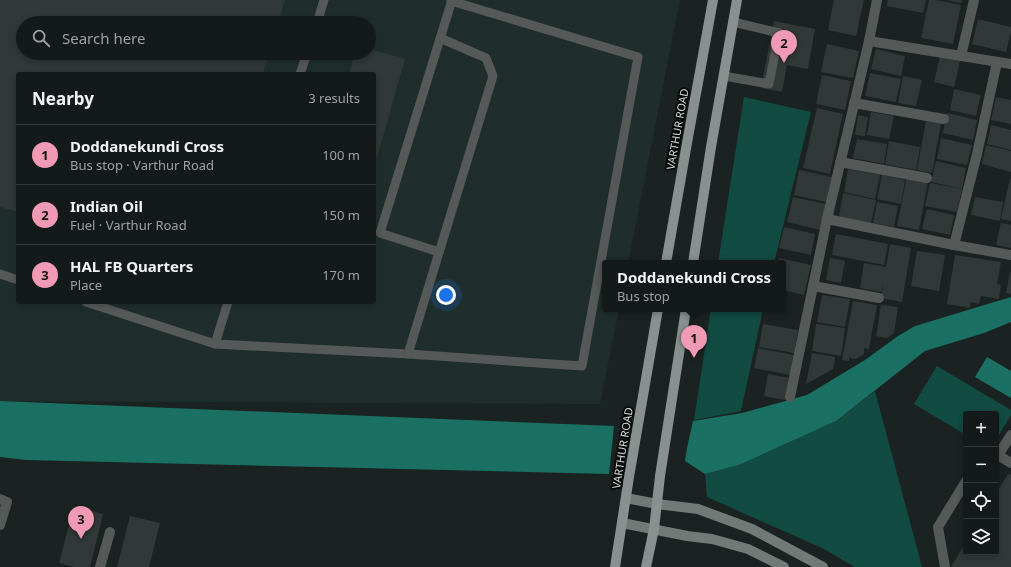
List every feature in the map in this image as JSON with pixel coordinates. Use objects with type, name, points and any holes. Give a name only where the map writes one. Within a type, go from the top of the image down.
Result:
[{"type":"main road","name":"VARTHUR ROAD","points":[[667,260],[713,0]]},
{"type":"main road","points":[[693,260],[737,0]]},
{"type":"main road","name":"VARTHUR ROAD","points":[[615,567],[657,312]]},
{"type":"main road","points":[[646,567],[654,529],[660,476],[686,312]]},
{"type":"street","points":[[790,397],[840,162],[877,0]]},
{"type":"street","points":[[961,56],[974,0]]},
{"type":"street","points":[[868,41],[1011,64]]},
{"type":"street","points":[[954,245],[977,154],[997,62]]},
{"type":"street","points":[[854,103],[944,119]]},
{"type":"street","points":[[840,162],[927,178]]},
{"type":"street","points":[[828,219],[1011,255]]},
{"type":"street","points":[[813,286],[879,298]]},
{"type":"street","points":[[999,451],[1011,435]]},
{"type":"street","points":[[999,455],[1011,463]]},
{"type":"street","points":[[945,567],[938,527],[965,483]]},
{"type":"street","points":[[626,498],[657,504],[698,509],[752,529],[823,567]]},
{"type":"street","points":[[0,499],[7,502],[0,525]]},
{"type":"street","points":[[622,524],[712,539],[748,549],[784,567]]},
{"type":"street","points":[[100,567],[110,532]]},
{"type":"lane","points":[[319,16],[324,0]]},
{"type":"lane","points":[[92,304],[215,344],[408,354],[582,366],[638,57],[452,1],[380,233],[439,252]]},
{"type":"lane","points":[[724,76],[769,84],[779,33],[733,22]]},
{"type":"lane","points":[[408,354],[493,76],[486,58],[440,38]]},
{"type":"lane","points":[[301,72],[305,60]]},
{"type":"lane","points":[[0,274],[16,279]]},
{"type":"lane","points":[[215,344],[227,304]]},
{"type":"shaded area","points":[[0,0],[680,0],[629,260],[602,260],[602,312],[618,312],[600,404],[0,401]]},
{"type":"shaded area","points":[[744,97],[811,112],[775,260],[718,260]]},
{"type":"shaded area","points":[[1011,297],[1011,322],[984,333],[925,351],[836,421],[739,465],[705,474],[685,461],[693,421],[742,413],[807,395],[865,360],[898,336],[915,326]]},
{"type":"shaded area","points":[[711,312],[762,312],[741,411],[694,420]]},
{"type":"shaded area","points":[[987,357],[1011,371],[1011,398],[975,377]]},
{"type":"shaded area","points":[[937,366],[1011,410],[1011,415],[999,435],[999,411],[963,411],[963,433],[914,404]]},
{"type":"shaded area","points":[[875,391],[922,567],[855,567],[822,548],[707,497],[705,474],[739,465],[836,421]]},
{"type":"shaded area","points":[[0,401],[614,426],[609,474],[26,460],[0,457]]},
{"type":"building","points":[[0,0],[285,0],[280,16],[16,16],[16,60],[267,60],[264,72],[16,72],[16,211],[0,207]]},
{"type":"building","points":[[834,0],[864,0],[856,36],[828,30]]},
{"type":"building","points":[[888,0],[926,0],[923,13],[887,6]]},
{"type":"building","points":[[929,0],[961,5],[953,44],[921,38]]},
{"type":"building","points":[[947,0],[962,0],[961,3]]},
{"type":"building","points":[[978,19],[1011,27],[1006,52],[972,44]]},
{"type":"building","points":[[774,21],[815,29],[808,69],[787,65],[782,92],[761,88]]},
{"type":"building","points":[[827,44],[859,51],[853,78],[821,72]]},
{"type":"building","points":[[876,49],[905,56],[901,76],[871,69]]},
{"type":"building","points":[[376,51],[405,59],[376,161],[376,72],[350,72],[353,60],[376,60]]},
{"type":"building","points":[[940,56],[960,61],[954,87],[934,82]]},
{"type":"building","points":[[870,73],[901,79],[896,102],[865,96]]},
{"type":"building","points":[[822,75],[851,81],[845,110],[816,104]]},
{"type":"building","points":[[903,76],[922,80],[916,106],[898,103]]},
{"type":"building","points":[[954,89],[981,95],[976,116],[950,110]]},
{"type":"building","points":[[996,97],[1011,100],[1011,124],[991,120]]},
{"type":"building","points":[[817,108],[843,114],[830,174],[803,168]]},
{"type":"building","points":[[871,112],[894,116],[889,139],[867,135]]},
{"type":"building","points":[[947,113],[977,120],[973,140],[943,133]]},
{"type":"building","points":[[858,115],[868,117],[865,136],[855,135]]},
{"type":"building","points":[[926,121],[941,123],[932,173],[917,170]]},
{"type":"building","points":[[991,125],[1011,130],[1011,150],[987,144]]},
{"type":"building","points":[[941,138],[972,145],[967,165],[937,159]]},
{"type":"building","points":[[857,139],[887,144],[884,164],[853,158]]},
{"type":"building","points":[[889,141],[920,147],[916,170],[885,164]]},
{"type":"building","points":[[986,145],[1011,151],[1011,172],[982,164]]},
{"type":"building","points":[[936,161],[966,168],[962,189],[931,182]]},
{"type":"building","points":[[848,169],[880,175],[875,199],[844,192]]},
{"type":"building","points":[[799,170],[832,177],[826,202],[794,195]]},
{"type":"building","points":[[882,175],[905,180],[901,204],[877,199]]},
{"type":"building","points":[[907,176],[928,181],[919,230],[897,226]]},
{"type":"building","points":[[1011,179],[1011,221],[1001,219]]},
{"type":"building","points":[[930,183],[962,189],[957,212],[925,206]]},
{"type":"building","points":[[843,193],[876,200],[871,223],[839,217]]},
{"type":"building","points":[[793,197],[826,204],[820,230],[787,222]]},
{"type":"building","points":[[975,197],[1003,202],[1000,221],[971,215]]},
{"type":"building","points":[[877,202],[898,206],[894,227],[873,223]]},
{"type":"building","points":[[927,209],[954,215],[950,235],[922,229]]},
{"type":"building","points":[[1001,223],[1011,225],[1011,248],[996,245]]},
{"type":"building","points":[[784,227],[815,234],[811,255],[779,248]]},
{"type":"building","points":[[836,234],[888,244],[884,265],[832,255]]},
{"type":"building","points":[[890,244],[911,248],[902,302],[881,298],[883,284],[881,292],[860,288],[864,263],[886,267]]},
{"type":"building","points":[[917,251],[945,255],[939,291],[911,286]]},
{"type":"building","points":[[955,255],[1001,262],[997,284],[1001,285],[999,299],[981,296],[979,304],[971,302],[970,308],[947,304]]},
{"type":"building","points":[[779,258],[811,265],[804,295],[786,291],[786,260],[779,260]]},
{"type":"building","points":[[830,258],[845,261],[841,283],[826,280]]},
{"type":"building","points":[[1011,272],[1011,294],[1006,293]]},
{"type":"building","points":[[822,295],[850,299],[845,327],[817,322]]},
{"type":"building","points":[[853,301],[877,305],[869,349],[864,348],[864,354],[856,359],[849,358],[849,361],[842,360]]},
{"type":"building","points":[[881,305],[898,307],[894,333],[887,338],[876,336]]},
{"type":"building","points":[[763,324],[798,330],[794,353],[759,347]]},
{"type":"building","points":[[816,324],[845,328],[841,356],[812,351]]},
{"type":"building","points":[[758,348],[794,355],[790,375],[754,368]]},
{"type":"building","points":[[812,353],[835,357],[833,369],[806,384]]},
{"type":"building","points":[[768,374],[789,378],[785,400],[764,396]]},
{"type":"building","points":[[1008,474],[1011,475],[1011,567],[951,567],[963,547],[963,555],[999,555],[999,489]]},
{"type":"building","points":[[74,506],[103,514],[90,567],[74,567],[59,563]]},
{"type":"building","points":[[130,516],[160,523],[149,567],[117,567]]},
{"type":"place","name":"Indian Oil","points":[[784,63]]},
{"type":"place","name":"Doddanekundi Cross","points":[[694,358]]},
{"type":"place","name":"HAL FB Quarters","points":[[81,539]]}]
